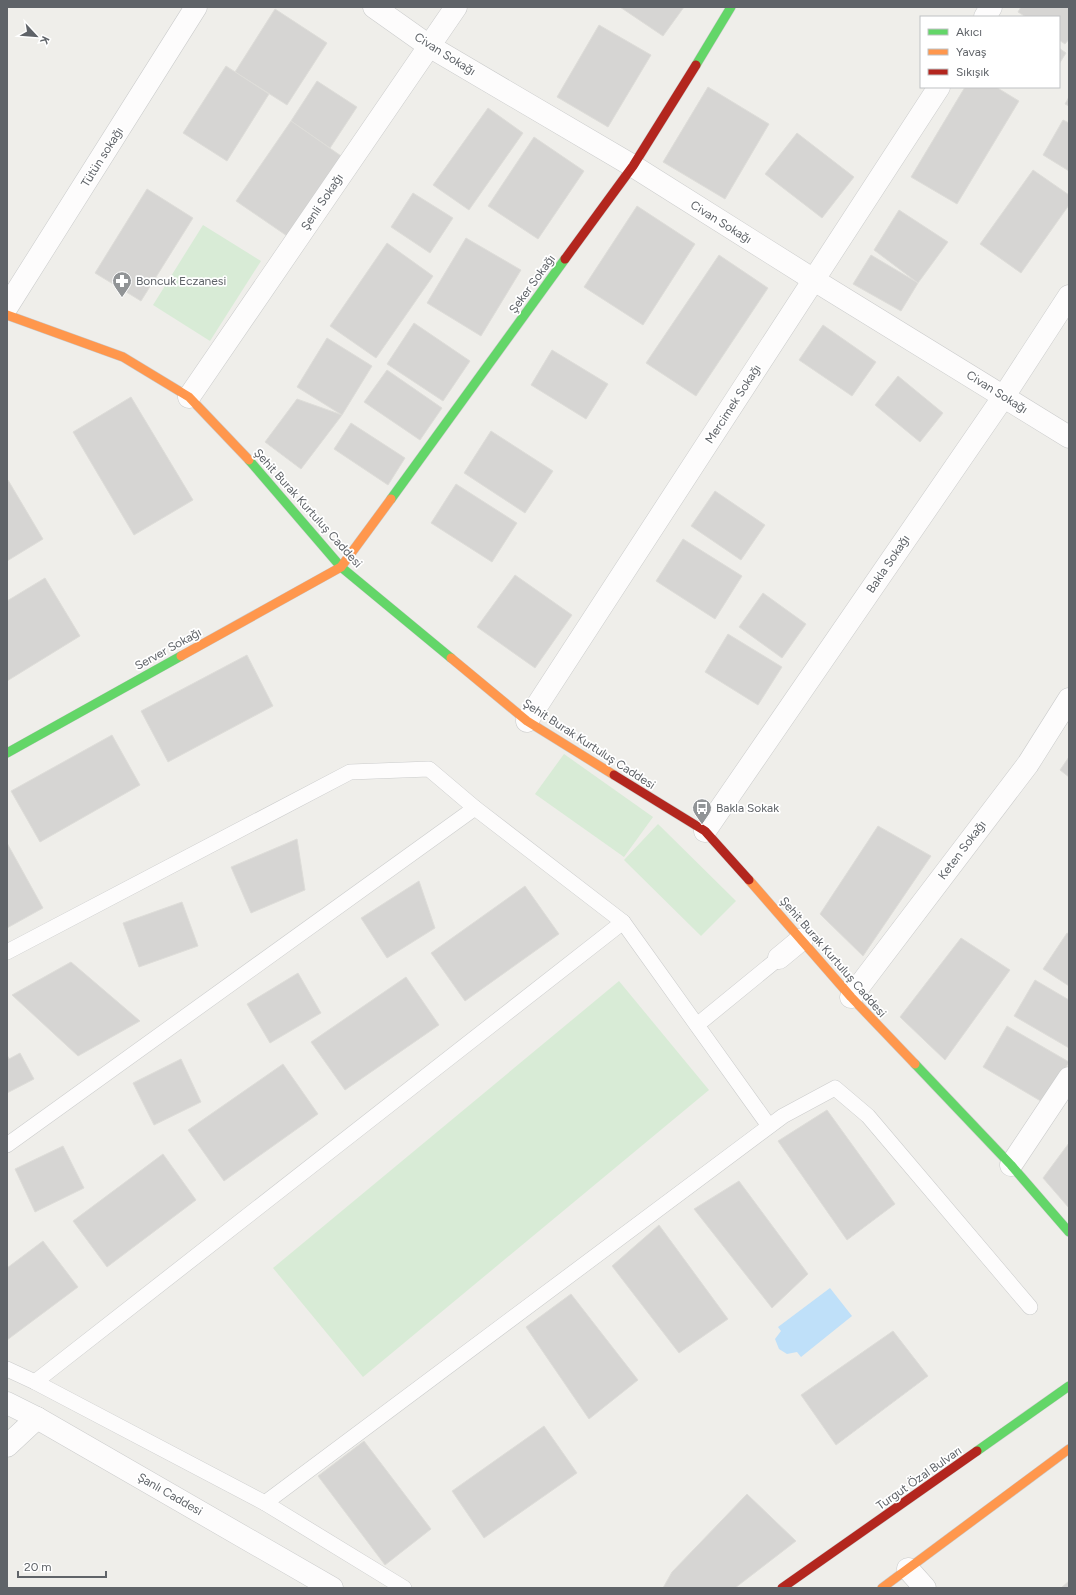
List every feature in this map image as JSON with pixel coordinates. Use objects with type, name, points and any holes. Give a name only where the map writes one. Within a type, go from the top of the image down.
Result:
[{"type":"street","name":"Tütün sokağı","points":[[7,307],[196,7]]},
{"type":"street","name":"Civan Sokağı","points":[[374,7],[429,46],[633,166],[814,280],[1069,437]]},
{"type":"street","name":"Şenli Sokağı","points":[[189,397],[456,7]]},
{"type":"street","name":"Şeker Sokağı","points":[[342,567],[633,166],[731,7]]},
{"type":"street","points":[[986,16],[991,7]]},
{"type":"street","name":"Mercimek Sokağı","points":[[527,721],[938,88]]},
{"type":"street","name":"Bakla Sokağı","points":[[705,831],[1004,396],[1069,296]]},
{"type":"street","name":"Şehit Burak Kurtuluş Caddesi","points":[[7,315],[123,357],[189,397],[236,445],[342,567],[527,721],[705,831],[802,940],[850,997],[1011,1165],[1069,1232]]},
{"type":"street","name":"Server Sokağı","points":[[7,753],[342,567]]},
{"type":"street","name":"Keten Sokağı","points":[[850,997],[1028,764],[1069,699]]},
{"type":"street","points":[[779,958],[802,940]]},
{"type":"street","points":[[1011,1165],[1069,1078]]},
{"type":"street","name":"Turgut Özal Bulvarı","points":[[782,1588],[1069,1386]]},
{"type":"street","name":"Şanlı Caddesi","points":[[7,1403],[37,1418],[332,1588]]},
{"type":"street","points":[[7,1446],[37,1418]]},
{"type":"street","points":[[882,1588],[1069,1449]]},
{"type":"street","points":[[908,1569],[925,1588]]},
{"type":"lane","points":[[7,952],[350,772],[429,769],[476,808],[623,922],[769,1126]]},
{"type":"lane","points":[[7,1145],[476,808]]},
{"type":"lane","points":[[36,1382],[623,922]]},
{"type":"lane","points":[[697,1025],[779,958]]},
{"type":"lane","points":[[265,1502],[769,1126],[783,1116],[835,1088],[868,1116],[1030,1307]]},
{"type":"lane","points":[[7,1369],[36,1382],[265,1502],[404,1588]]},
{"type":"green space","points":[[203,225],[261,261],[210,341],[153,305]]},
{"type":"green space","points":[[564,754],[653,817],[624,857],[535,794]]},
{"type":"green space","points":[[658,824],[736,901],[701,936],[624,860]]},
{"type":"green space","points":[[619,981],[709,1090],[363,1377],[273,1268]]},
{"type":"water","points":[[830,1288],[852,1316],[801,1357],[797,1352],[787,1354],[779,1349],[775,1339],[781,1331],[778,1327]]},
{"type":"building","points":[[620,7],[684,7],[663,36]]},
{"type":"building","points":[[1021,7],[1069,7],[1069,39],[1065,44],[1060,41],[1060,16],[1024,16],[1018,12]]},
{"type":"building","points":[[275,9],[327,43],[287,105],[235,72]]},
{"type":"building","points":[[599,25],[651,55],[608,127],[557,97]]},
{"type":"building","points":[[1060,49],[1066,53],[1060,62]]},
{"type":"building","points":[[226,66],[269,94],[227,161],[183,133]]},
{"type":"building","points":[[317,81],[357,107],[330,148],[291,121]]},
{"type":"building","points":[[708,87],[769,124],[725,199],[663,162]]},
{"type":"building","points":[[964,88],[998,88],[1019,101],[957,204],[911,177]]},
{"type":"building","points":[[1069,97],[1069,106],[1065,104]]},
{"type":"building","points":[[488,108],[523,133],[469,210],[433,185]]},
{"type":"building","points":[[1063,120],[1069,123],[1069,171],[1043,155]]},
{"type":"building","points":[[291,121],[344,158],[290,238],[236,201]]},
{"type":"building","points":[[797,133],[854,177],[822,218],[765,174]]},
{"type":"building","points":[[534,137],[584,171],[538,239],[488,206]]},
{"type":"building","points":[[1033,170],[1069,195],[1069,205],[1021,273],[980,244]]},
{"type":"building","points":[[147,189],[193,218],[141,301],[95,273]]},
{"type":"building","points":[[413,193],[453,218],[430,253],[391,227]]},
{"type":"building","points":[[637,206],[695,244],[643,325],[584,287]]},
{"type":"building","points":[[899,210],[948,242],[918,283],[874,250]]},
{"type":"building","points":[[466,238],[521,270],[481,336],[427,303]]},
{"type":"building","points":[[387,243],[433,276],[376,358],[330,326]]},
{"type":"building","points":[[719,255],[768,288],[696,396],[646,363]]},
{"type":"building","points":[[871,255],[918,283],[901,311],[853,284]]},
{"type":"building","points":[[414,323],[470,361],[443,401],[387,364]]},
{"type":"building","points":[[823,325],[876,362],[852,396],[799,360]]},
{"type":"building","points":[[327,338],[372,366],[342,415],[297,387]]},
{"type":"building","points":[[552,350],[608,384],[586,419],[531,385]]},
{"type":"building","points":[[387,370],[442,408],[420,440],[364,402]]},
{"type":"building","points":[[898,376],[943,413],[920,442],[875,405]]},
{"type":"building","points":[[131,397],[193,500],[134,535],[73,432]]},
{"type":"building","points":[[297,399],[342,415],[301,469],[265,442]]},
{"type":"building","points":[[351,423],[405,458],[388,485],[334,449]]},
{"type":"building","points":[[491,431],[553,471],[525,513],[464,473]]},
{"type":"building","points":[[8,480],[43,539],[7,561],[7,481]]},
{"type":"building","points":[[456,484],[517,523],[492,562],[431,523]]},
{"type":"building","points":[[715,491],[765,525],[741,560],[691,526]]},
{"type":"building","points":[[683,539],[742,576],[715,619],[656,581]]},
{"type":"building","points":[[515,575],[572,615],[535,668],[477,627]]},
{"type":"building","points":[[45,578],[80,636],[7,681],[7,601]]},
{"type":"building","points":[[763,593],[806,624],[782,658],[739,627]]},
{"type":"building","points":[[728,634],[782,667],[758,705],[705,672]]},
{"type":"building","points":[[247,655],[273,706],[168,762],[141,711]]},
{"type":"building","points":[[112,735],[140,785],[40,842],[11,791]]},
{"type":"building","points":[[1069,757],[1069,777],[1060,770]]},
{"type":"building","points":[[878,826],[931,856],[863,956],[820,914]]},
{"type":"building","points":[[297,839],[305,890],[251,913],[231,867]]},
{"type":"building","points":[[7,843],[43,908],[7,928]]},
{"type":"building","points":[[419,881],[435,928],[387,958],[361,918]]},
{"type":"building","points":[[525,886],[559,934],[465,1001],[431,953]]},
{"type":"building","points":[[182,902],[198,946],[139,967],[123,923]]},
{"type":"building","points":[[1067,933],[1069,934],[1069,986],[1043,969]]},
{"type":"building","points":[[961,938],[1010,970],[945,1060],[900,1017]]},
{"type":"building","points":[[71,962],[140,1021],[78,1056],[12,995]]},
{"type":"building","points":[[298,973],[321,1013],[270,1043],[247,1004]]},
{"type":"building","points":[[406,977],[439,1025],[345,1090],[311,1042]]},
{"type":"building","points":[[1035,980],[1069,1000],[1069,1048],[1014,1016]]},
{"type":"building","points":[[1007,1026],[1069,1062],[1044,1103],[983,1067]]},
{"type":"building","points":[[20,1053],[34,1079],[7,1093],[7,1055],[9,1059]]},
{"type":"building","points":[[181,1059],[201,1102],[154,1125],[133,1083]]},
{"type":"building","points":[[283,1064],[318,1114],[224,1181],[188,1130]]},
{"type":"building","points":[[827,1110],[895,1204],[847,1240],[778,1141]]},
{"type":"building","points":[[1069,1143],[1069,1208],[1043,1178]]},
{"type":"building","points":[[63,1146],[84,1188],[35,1212],[15,1169]]},
{"type":"building","points":[[163,1154],[196,1200],[107,1267],[73,1221]]},
{"type":"building","points":[[739,1181],[808,1274],[772,1308],[694,1209]]},
{"type":"building","points":[[659,1225],[728,1319],[679,1353],[612,1266]]},
{"type":"building","points":[[43,1241],[78,1287],[7,1340],[7,1268]]},
{"type":"building","points":[[571,1294],[638,1380],[589,1419],[526,1327]]},
{"type":"building","points":[[893,1331],[928,1376],[836,1445],[801,1395]]},
{"type":"building","points":[[544,1426],[577,1473],[484,1538],[452,1491]]},
{"type":"building","points":[[364,1441],[431,1529],[385,1565],[318,1476]]},
{"type":"building","points":[[747,1494],[796,1541],[735,1588],[663,1588],[672,1572]]},
{"type":"building","points":[[1069,1581],[1069,1588],[1061,1588]]},
{"type":"traffic: fast","points":[[696,65],[731,7]]},
{"type":"traffic: fast","points":[[391,499],[565,259]]},
{"type":"traffic: fast","points":[[249,460],[341,567],[451,658]]},
{"type":"traffic: fast","points":[[7,753],[181,656]]},
{"type":"traffic: fast","points":[[915,1064],[1011,1165],[1069,1232]]},
{"type":"traffic: fast","points":[[977,1451],[1069,1386]]},
{"type":"traffic: slow","points":[[7,315],[123,357],[189,397],[249,460]]},
{"type":"traffic: slow","points":[[181,656],[341,567],[391,499]]},
{"type":"traffic: slow","points":[[451,658],[527,721],[614,775]]},
{"type":"traffic: slow","points":[[749,880],[851,997],[915,1064]]},
{"type":"traffic: slow","points":[[882,1588],[1069,1449]]},
{"type":"traffic: jam","points":[[565,259],[633,166],[696,65]]},
{"type":"traffic: jam","points":[[614,775],[705,831],[749,880]]},
{"type":"traffic: jam","points":[[782,1588],[977,1451]]},
{"type":"place","name":"Boncuk Eczanesi","points":[[122,298]]},
{"type":"place","name":"Bakla Sokak","points":[[702,825]]}]
